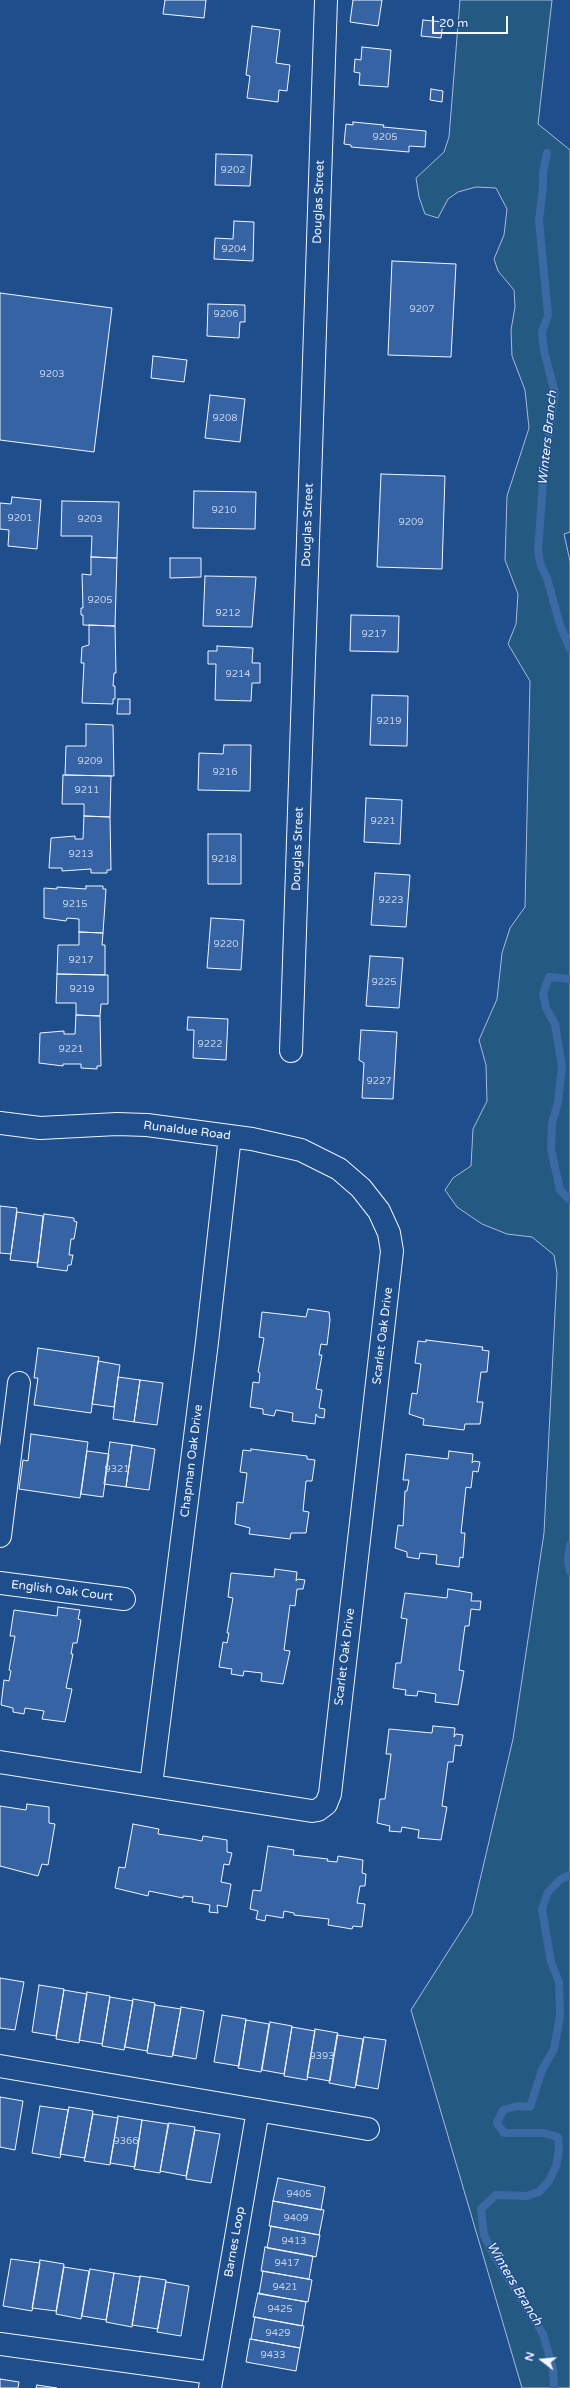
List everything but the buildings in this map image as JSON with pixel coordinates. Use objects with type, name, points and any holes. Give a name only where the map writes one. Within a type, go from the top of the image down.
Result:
[{"type":"street","name":"Douglas Street","points":[[291,1051],[326,0]]},
{"type":"street","name":"Runaldue Road","points":[[0,1123],[40,1128],[117,1124],[147,1125],[273,1142],[300,1150],[339,1169],[361,1188]]},
{"type":"street","name":"Chapman Oak Drive","points":[[151,1786],[207,1342],[230,1136]]},
{"type":"street","name":"Scarlet Oak Drive","points":[[0,1762],[312,1811],[323,1808],[328,1800],[392,1251],[389,1233],[380,1211],[361,1188]]},
{"type":"street","points":[[1,1522],[19,1383]]},
{"type":"street","name":"English Oak Court","points":[[0,1583],[124,1599]]},
{"type":"street","points":[[0,2066],[368,2129]]},
{"type":"street","name":"Barnes Loop","points":[[0,2344],[211,2381],[258,2110]]},
{"type":"shaded area","points":[[460,0],[552,0],[538,124],[570,150],[570,532],[564,534],[570,561],[570,2388],[522,2388],[411,2010],[472,1914],[513,1739],[544,1533],[557,1273],[554,1255],[532,1237],[507,1234],[482,1224],[457,1207],[445,1190],[453,1178],[471,1166],[473,1129],[487,1101],[486,1065],[479,1040],[497,999],[502,953],[510,928],[525,907],[530,681],[508,644],[516,624],[518,594],[505,560],[507,496],[529,428],[525,390],[512,356],[511,330],[515,307],[514,290],[498,271],[494,259],[504,235],[507,209],[496,188],[476,187],[458,192],[448,199],[438,218],[425,214],[419,197],[416,178],[444,152],[449,137]]},
{"type":"waterway","name":"Winters Branch","points":[[547,153],[543,172],[543,187],[539,221],[548,315],[542,332],[544,351],[555,393],[544,466],[538,551],[541,566],[547,578],[560,625],[570,649]]},
{"type":"waterway","name":"Winters Branch","points":[[570,979],[549,977],[543,994],[546,1008],[555,1024],[562,1067],[558,1102],[552,1124],[551,1149],[560,1190],[570,1200]]},
{"type":"waterway","name":"Winters Branch","points":[[570,1545],[568,1560],[570,1571]]},
{"type":"waterway","name":"Winters Branch","points":[[554,2388],[553,2369],[543,2334],[494,2255],[484,2235],[481,2209],[496,2195],[527,2196],[539,2192],[549,2181],[556,2166],[559,2150],[558,2137],[544,2133],[504,2133],[497,2123],[503,2110],[517,2106],[530,2107],[542,2070],[554,2049],[560,2016],[559,1982],[551,1962],[542,1909],[548,1892],[561,1879],[570,1875]]}]
